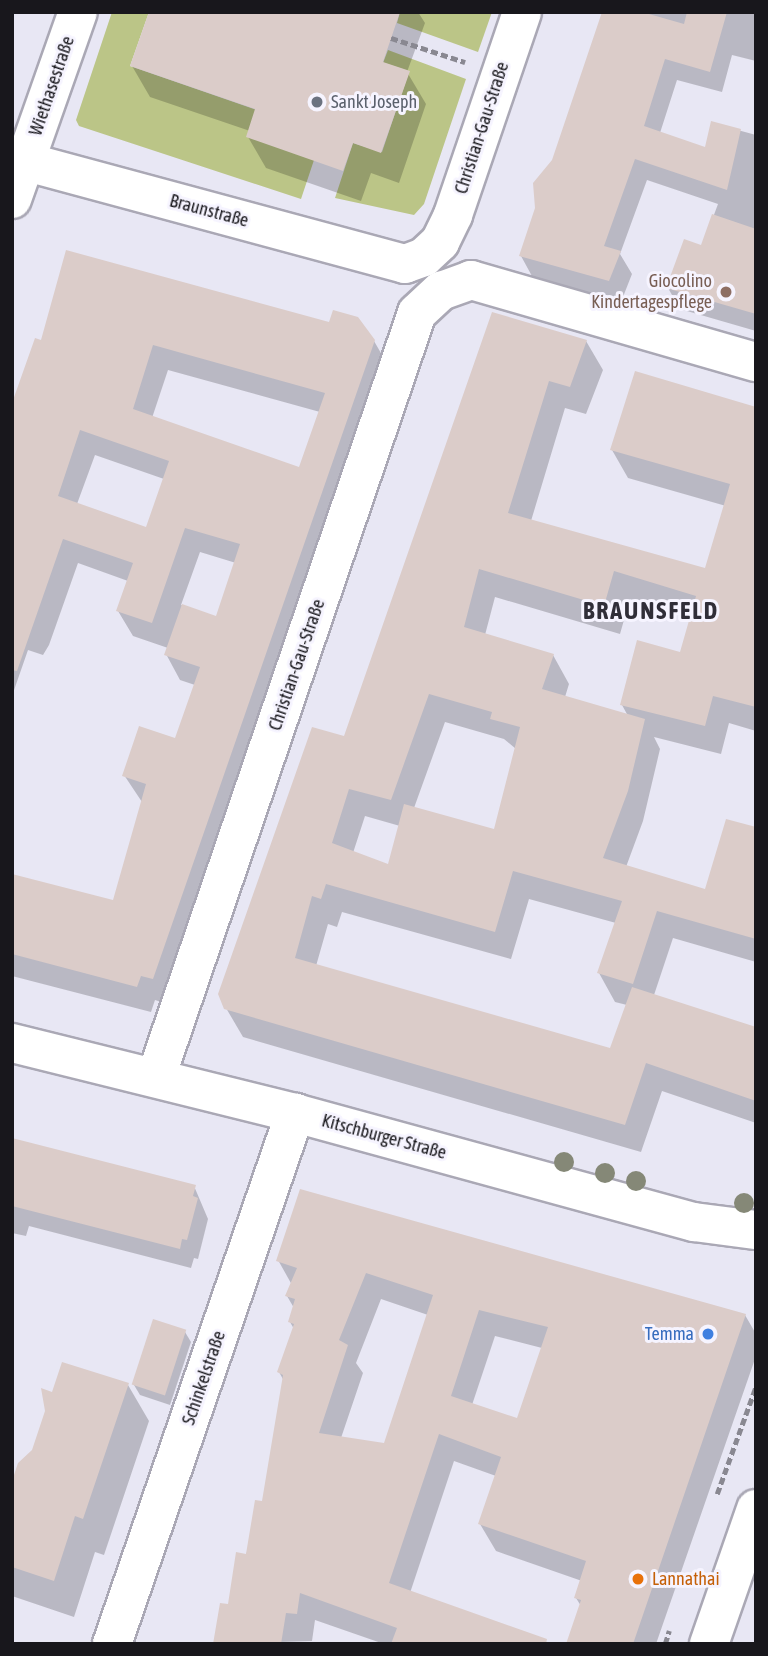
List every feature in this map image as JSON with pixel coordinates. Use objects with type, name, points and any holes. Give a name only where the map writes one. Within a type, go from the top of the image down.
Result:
[{"type":"street","name":"Wiethasestraße","points":[[12,199],[19,160],[78,12]]},
{"type":"street","name":"Christian-Gau-Straße","points":[[405,264],[424,257],[440,242],[522,12]]},
{"type":"street","name":"Braunstraße","points":[[19,160],[405,264]]},
{"type":"street","name":"Christian-Gau-Straße","points":[[156,1077],[417,313],[441,290],[471,280],[756,362]]},
{"type":"street","name":"Kitschburger Straße","points":[[12,1042],[295,1113],[694,1222],[756,1230]]},
{"type":"street","name":"Schinkelstraße","points":[[112,1644],[295,1113]]},
{"type":"street","points":[[709,1644],[756,1510]]},
{"type":"path","points":[[391,38],[499,73]]},
{"type":"green space","points":[[112,12],[149,12],[130,66],[323,133],[301,199],[79,126],[76,120]]},
{"type":"green space","points":[[400,12],[492,12],[478,52],[397,23]]},
{"type":"green space","points":[[388,50],[466,79],[424,204],[414,215],[335,198],[353,143],[382,152],[409,72],[383,63]]},
{"type":"building","name":"Sankt Joseph","points":[[149,12],[400,12],[383,62],[410,71],[381,153],[353,143],[343,171],[246,137],[255,109],[130,66]]},
{"type":"building","points":[[602,12],[642,12],[684,24],[687,12],[727,12],[710,72],[665,59],[644,126],[705,147],[711,121],[741,129],[727,190],[635,159],[604,246],[621,251],[609,281],[519,256],[535,208],[533,183],[552,160]]},
{"type":"building","points":[[712,214],[756,229],[756,314],[666,288],[684,239],[701,245]]},
{"type":"building","points":[[66,250],[329,322],[333,310],[358,317],[375,340],[153,979],[141,976],[137,987],[12,954],[12,874],[113,900],[146,784],[122,776],[139,726],[175,738],[200,667],[164,655],[182,604],[216,616],[240,544],[185,528],[152,623],[116,611],[133,563],[63,539],[17,671],[12,670],[12,403],[35,338],[41,340]],"holes":[[[153,345],[325,393],[299,467],[133,409]],[[80,430],[169,461],[146,527],[58,496]]]},
{"type":"building","points":[[492,312],[587,340],[570,387],[549,381],[508,513],[705,568],[730,484],[610,450],[635,371],[756,407],[756,707],[713,696],[705,726],[620,705],[637,640],[680,652],[696,596],[614,571],[604,606],[479,569],[464,627],[554,654],[542,689],[645,719],[628,791],[603,858],[705,889],[726,819],[756,827],[756,939],[657,911],[633,984],[597,973],[622,901],[513,871],[495,932],[326,884],[321,899],[312,896],[295,958],[610,1048],[632,987],[756,1027],[756,1101],[646,1063],[625,1125],[224,1009],[218,994],[312,727],[344,736]],"holes":[[[429,694],[492,712],[490,719],[520,727],[494,829],[404,804],[388,864],[332,843],[349,789],[391,800]]]},
{"type":"building","points":[[12,1138],[196,1185],[193,1196],[198,1198],[187,1240],[182,1239],[180,1249],[12,1206]]},
{"type":"building","points":[[300,1189],[746,1314],[633,1644],[566,1644],[581,1600],[574,1598],[586,1561],[478,1524],[501,1457],[439,1434],[389,1583],[547,1639],[546,1644],[391,1644],[397,1628],[300,1593],[297,1614],[286,1613],[281,1644],[213,1644],[220,1603],[228,1604],[236,1552],[246,1554],[255,1500],[262,1501],[283,1375],[277,1372],[294,1324],[288,1322],[295,1299],[285,1296],[297,1268],[276,1261]],"holes":[[[366,1273],[433,1295],[384,1443],[319,1433],[348,1345],[339,1340]],[[479,1310],[548,1327],[517,1418],[451,1396]]]},
{"type":"building","points":[[153,1319],[186,1330],[165,1395],[132,1385]]},
{"type":"building","points":[[62,1362],[129,1383],[83,1519],[75,1516],[54,1581],[12,1567],[12,1481],[18,1463],[32,1450],[45,1411],[41,1388],[52,1392]]},
{"type":"place","name":"Sankt Joseph","points":[[317,102]]},
{"type":"place","name":"Giocolino Kindertagespflege","points":[[726,292]]},
{"type":"place","name":"Temma","points":[[708,1334]]},
{"type":"place","name":"Lannathai","points":[[638,1579]]},
{"type":"district","name":"BRAUNSFELD","points":[[651,611]]}]
